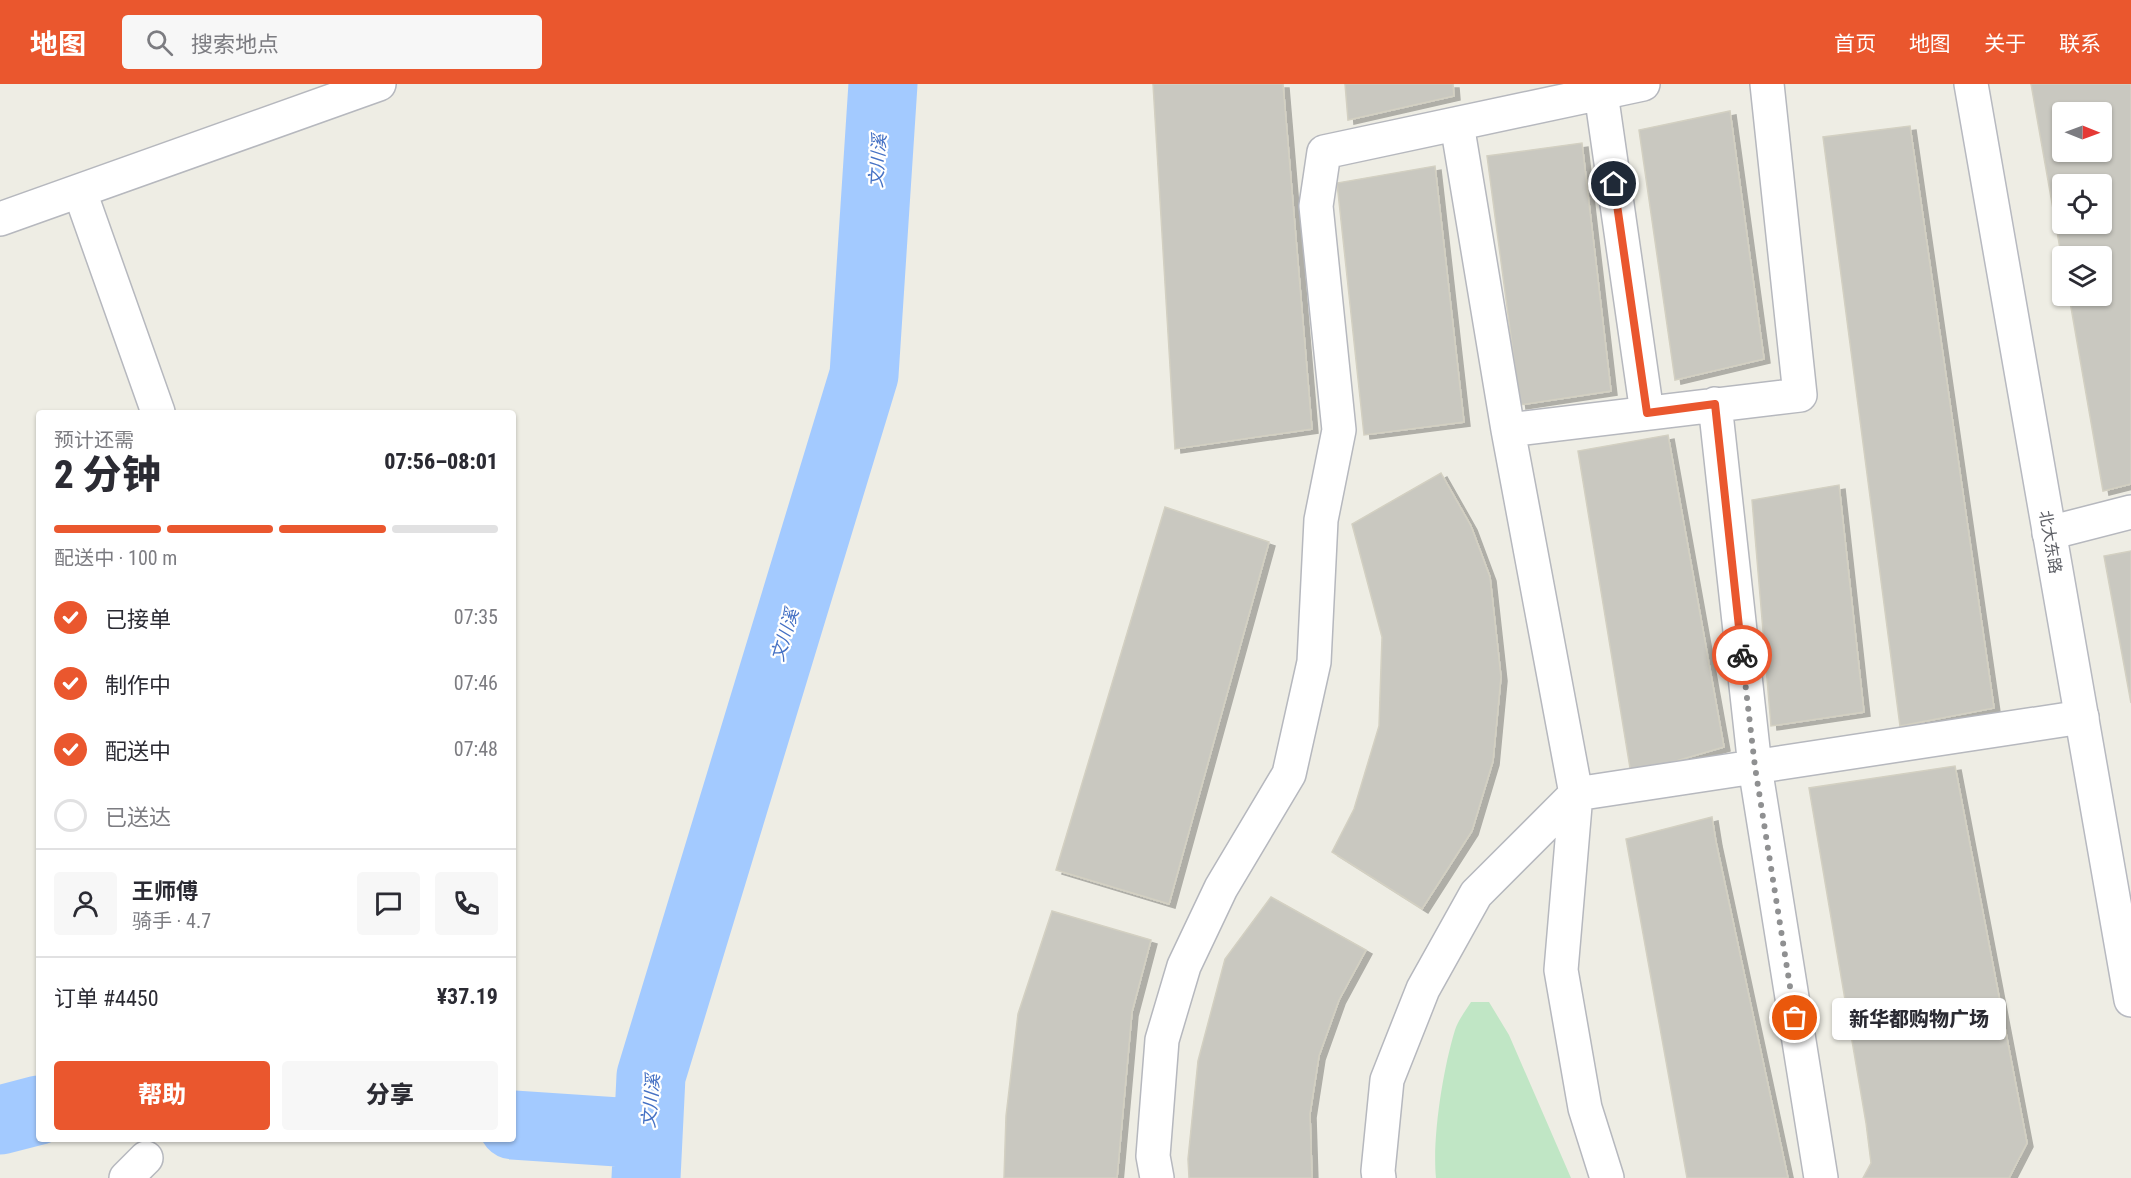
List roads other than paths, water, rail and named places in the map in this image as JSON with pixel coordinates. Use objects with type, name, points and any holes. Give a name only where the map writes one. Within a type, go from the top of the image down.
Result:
[{"type":"street","points":[[0,219],[379,84]]},
{"type":"street","points":[[1157,1178],[1153,1156],[1162,1040],[1184,966],[1221,888],[1289,774],[1314,662],[1321,520],[1339,430],[1316,206],[1324,152],[1643,84]]},
{"type":"street","points":[[1508,430],[1800,395],[1767,84]]},
{"type":"street","name":"北大东路","points":[[1971,84],[2131,1000]]},
{"type":"street","points":[[1601,93],[1647,413]]},
{"type":"street","points":[[1457,124],[1508,430],[1576,794],[1561,970],[1585,1108],[1607,1178]]},
{"type":"street","points":[[80,192],[157,410]]},
{"type":"street","points":[[1715,404],[1755,767],[1821,1178]]},
{"type":"street","points":[[2049,533],[2131,512]]},
{"type":"street","points":[[1379,1178],[1388,1080],[1423,989],[1476,894],[1576,794],[2082,717]]},
{"type":"waterway","name":"文川溪","points":[[646,1178],[651,1076],[864,375],[883,84]]},
{"type":"waterway","points":[[0,1120],[36,1111]]},
{"type":"waterway","points":[[516,1125],[648,1134]]},
{"type":"place","name":"新华都购物广场","points":[[1795,1018]]}]
